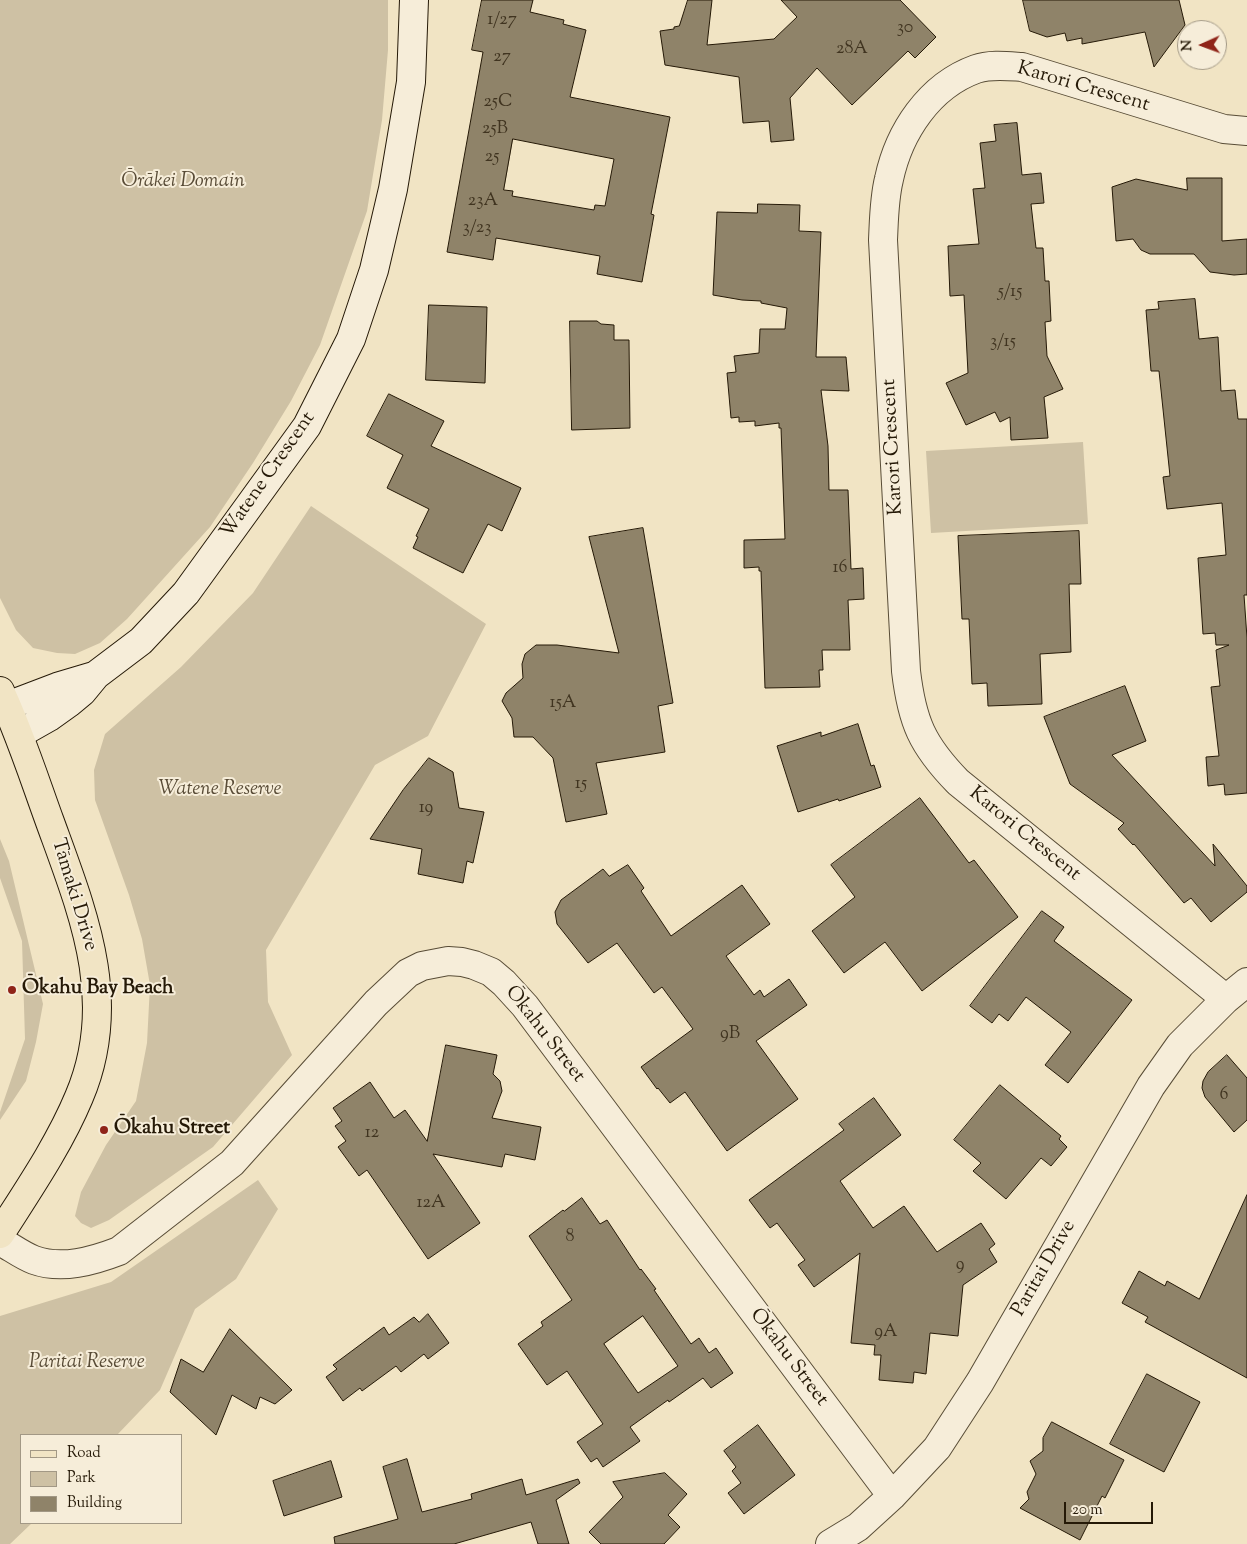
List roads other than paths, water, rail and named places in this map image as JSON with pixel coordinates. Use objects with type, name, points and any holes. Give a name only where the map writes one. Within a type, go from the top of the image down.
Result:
[{"type":"main road","name":"Tāmaki Drive","points":[[0,1234],[45,1162],[80,1096],[96,1035],[98,1002],[96,972],[82,914],[18,734],[3,698]]},
{"type":"street","name":"Watene Crescent","points":[[18,734],[49,717],[70,702],[82,692],[96,675],[141,641],[186,593],[307,426],[350,339],[374,270],[393,189],[411,82],[414,0]]},
{"type":"street","name":"Karori Crescent","points":[[1226,999],[958,782],[928,746],[917,724],[909,700],[906,671],[883,240],[884,207],[889,178],[897,153],[909,127],[923,106],[939,89],[977,69],[1000,66],[1022,67],[1224,129],[1247,131]]},
{"type":"street","name":"Watene Crescent","points":[[3,698],[57,687],[96,675]]},
{"type":"street","name":"Ōkahu Street","points":[[0,1241],[32,1260],[48,1264],[67,1264],[85,1261],[119,1251],[232,1163],[376,1002],[408,973],[422,966],[448,960],[468,963],[491,972],[525,1006],[892,1496]]},
{"type":"street","name":"Paritai Drive","points":[[830,1544],[858,1527],[892,1496],[937,1448],[980,1382],[1151,1086],[1180,1045],[1226,999],[1247,982]]},
{"type":"place","name":"Ōkahu Bay Beach","points":[[12,990]]},
{"type":"place","name":"Ōkahu Street","points":[[104,1130]]},
{"type":"park label","name":"Ōrākei Domain","points":[[183,183]]},
{"type":"park label","name":"Watene Reserve","points":[[220,791]]},
{"type":"park label","name":"Paritai Reserve","points":[[87,1364]]}]
